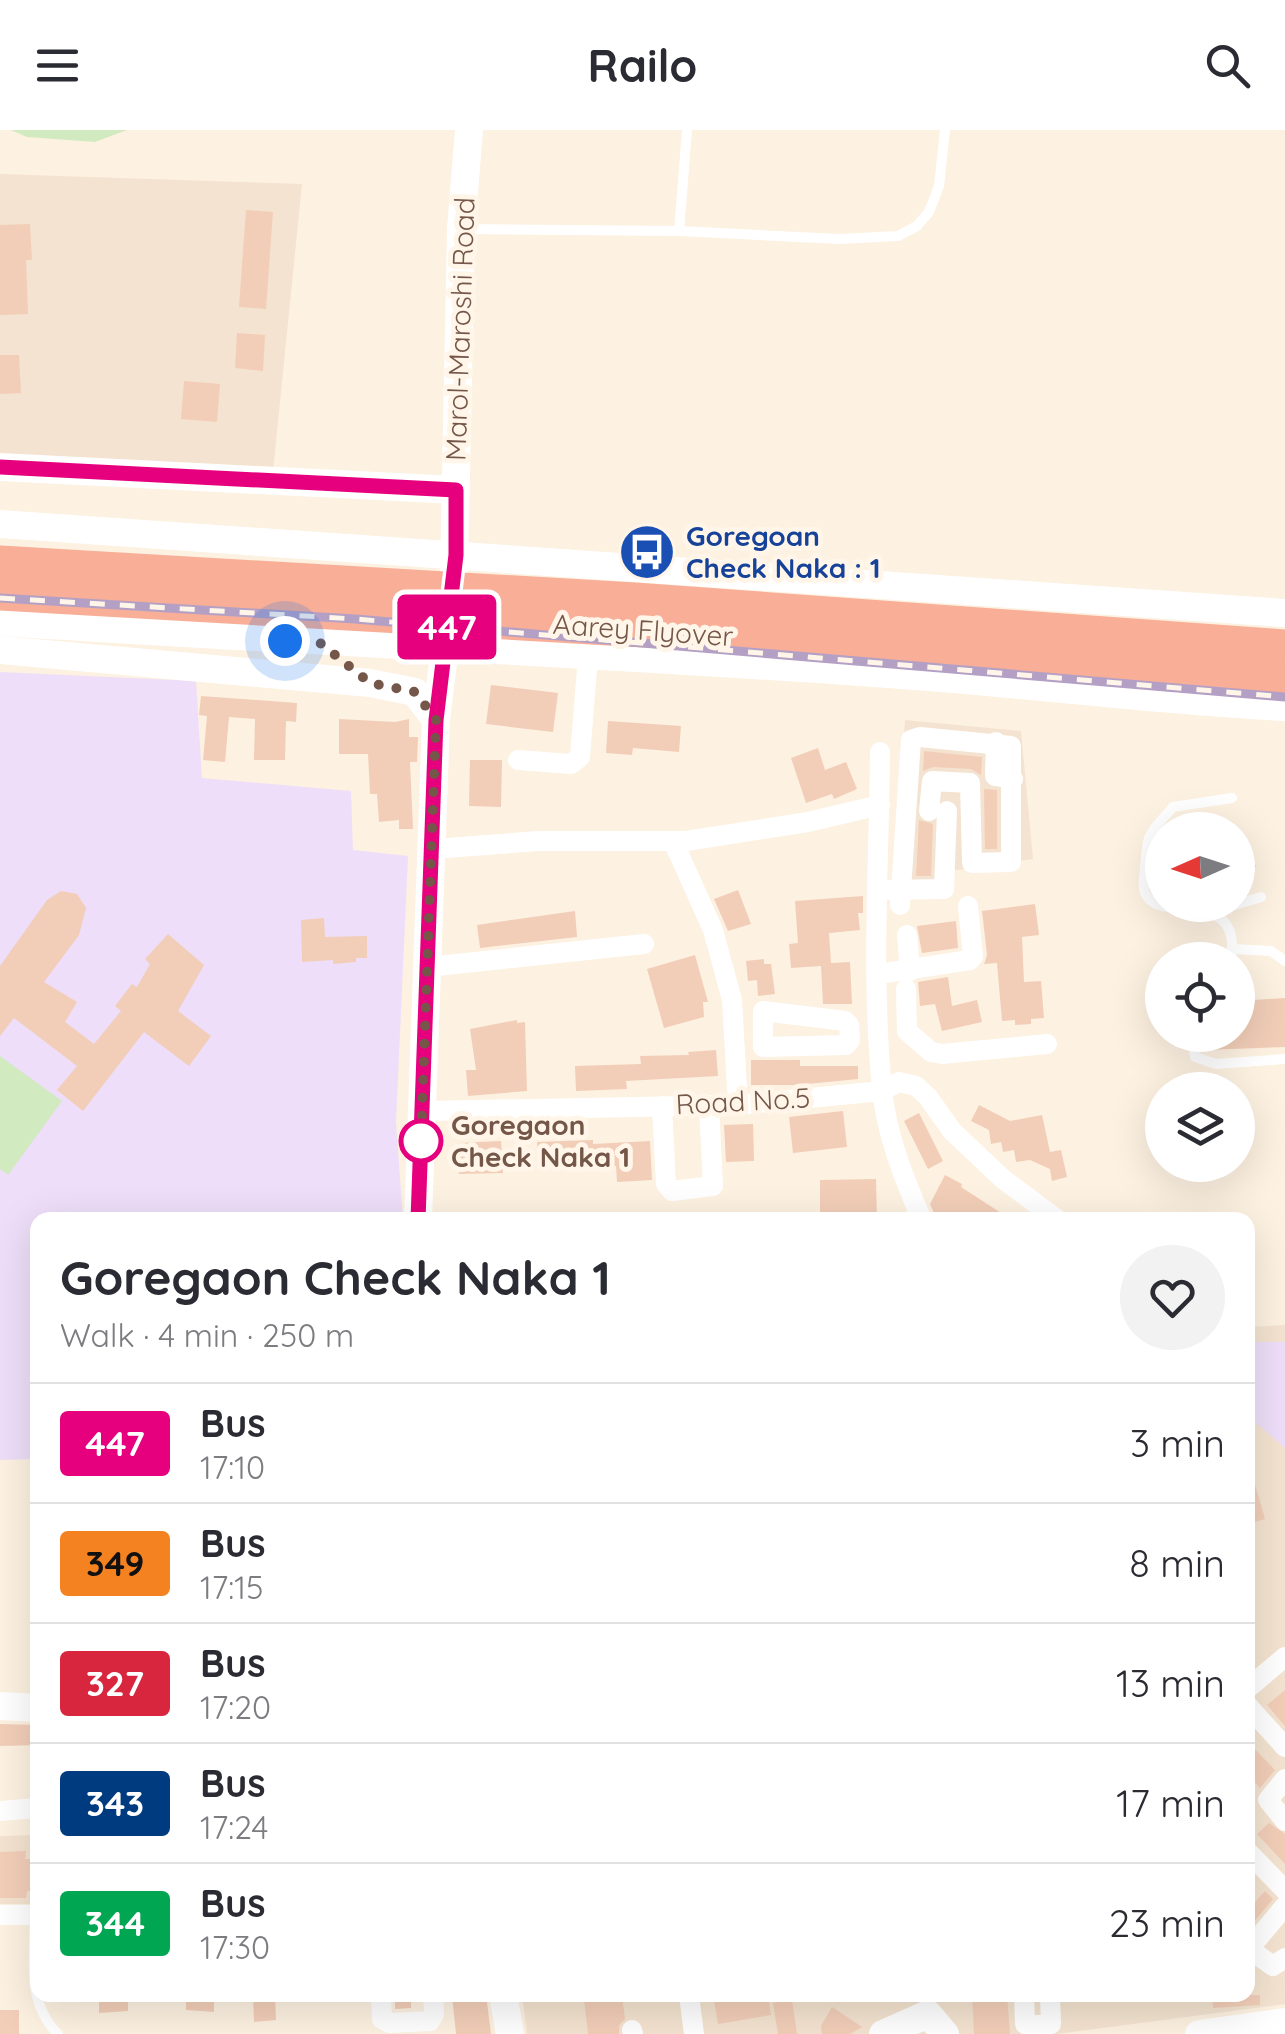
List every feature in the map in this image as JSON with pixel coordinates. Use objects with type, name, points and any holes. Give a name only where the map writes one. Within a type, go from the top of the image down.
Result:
[{"type":"highway","name":"Aarey Flyover","points":[[0,563],[635,600],[1285,647]]},
{"type":"highway","name":"Aarey Flyover","points":[[0,593],[660,630],[1284,701]]},
{"type":"main road","name":"Marol-Maroshi Road","points":[[418,1212],[436,720],[456,555],[461,230],[469,130]]},
{"type":"main road","points":[[0,467],[456,490]]},
{"type":"main road","points":[[0,524],[1285,612]]},
{"type":"main road","points":[[914,676],[921,590]]},
{"type":"main road","points":[[0,622],[914,676],[1194,702],[1284,701]]},
{"type":"main road","points":[[320,643],[370,683]]},
{"type":"main road","points":[[0,650],[370,683],[415,692],[436,720]]},
{"type":"main road","points":[[0,1706],[30,1708]]},
{"type":"main road","points":[[505,2002],[510,2034]]},
{"type":"main road","points":[[883,2034],[934,2014]]},
{"type":"main road","points":[[1198,2034],[1285,2022]]},
{"type":"street","points":[[518,760],[570,764],[580,757],[588,656]]},
{"type":"street","points":[[878,890],[901,897],[944,889],[938,811],[930,786],[935,780],[970,783],[972,862],[1011,862],[1011,746],[914,738],[910,745],[901,897]]},
{"type":"street","points":[[880,752],[878,974],[882,1091],[897,1154],[919,1212]]},
{"type":"street","points":[[433,849],[538,842],[673,841],[880,808],[972,812]]},
{"type":"street","points":[[673,841],[713,930],[732,1000],[738,1105]]},
{"type":"street","points":[[878,974],[908,980],[970,960],[973,956],[968,906]]},
{"type":"street","points":[[908,935],[907,1031],[931,1052],[1047,1044]]},
{"type":"street","points":[[427,967],[644,944]]},
{"type":"street","points":[[763,1011],[845,1021],[850,1040],[846,1045],[765,1047],[761,1041],[763,1011]]},
{"type":"street","points":[[850,1040],[907,1031]]},
{"type":"street","points":[[736,1042],[761,1041]]},
{"type":"street","name":"Road No.5","points":[[423,1111],[709,1111],[882,1091],[899,1082],[916,1086],[952,1131],[1048,1212]]},
{"type":"street","points":[[663,1112],[668,1187],[690,1190],[709,1188],[714,1183],[709,1111]]},
{"type":"street","points":[[1255,1682],[1285,1657]]},
{"type":"street","points":[[1255,1714],[1285,1746]]},
{"type":"street","points":[[1285,1779],[1268,1800],[1285,1820]]},
{"type":"street","points":[[0,1810],[30,1808]]},
{"type":"street","points":[[1255,1859],[1285,1890]]},
{"type":"street","points":[[1255,1942],[1283,1911]]},
{"type":"street","points":[[0,1915],[30,1915]]},
{"type":"street","points":[[1255,1955],[1276,1966],[1285,1958]]},
{"type":"street","points":[[381,2002],[382,2019],[390,2023],[430,2020],[434,2002]]},
{"type":"street","points":[[690,2002],[694,2034]]},
{"type":"street","points":[[1024,2002],[1026,2025],[1038,2030],[1051,2022],[1050,2002]]},
{"type":"street","points":[[377,2028],[434,2025],[442,2028],[444,2034]]},
{"type":"lane","points":[[678,232],[687,130]]},
{"type":"lane","points":[[461,230],[678,232],[839,239],[898,236],[918,226],[930,212],[939,186],[945,130]]},
{"type":"lane","points":[[1169,812],[1173,808],[1232,798]]},
{"type":"lane","points":[[1255,898],[1260,896]]},
{"type":"lane","points":[[1255,953],[1271,952],[1285,961]]},
{"type":"lane","points":[[1194,1052],[1195,1057],[1208,1063],[1285,1059]]},
{"type":"lane","points":[[39,2002],[46,2022],[58,2034]]},
{"type":"shaded area","points":[[0,174],[302,184],[273,471],[0,458]]},
{"type":"shaded area","points":[[0,672],[196,681],[202,778],[351,791],[353,850],[408,856],[396,1122],[402,1212],[30,1212],[30,1459],[0,1460]]},
{"type":"shaded area","points":[[905,720],[1021,731],[1033,859],[951,871],[951,880],[896,889]]},
{"type":"shaded area","points":[[1285,1325],[1285,2004],[1057,2034],[527,2034],[523,2002],[1255,2002],[1255,1327]]},
{"type":"shaded area","points":[[1255,1342],[1285,1342],[1285,1448],[1255,1422]]},
{"type":"shaded area","points":[[30,1835],[30,1904],[0,1904],[0,1836]]},
{"type":"green space","points":[[11,130],[127,130],[95,142],[27,137]]},
{"type":"green space","points":[[0,1056],[62,1101],[8,1175],[0,1169]]},
{"type":"building","points":[[246,210],[273,212],[266,309],[239,307]]},
{"type":"building","points":[[30,224],[32,260],[26,260],[28,314],[0,315],[0,225]]},
{"type":"building","points":[[237,333],[265,335],[263,371],[235,368]]},
{"type":"building","points":[[0,355],[19,355],[21,393],[0,394]]},
{"type":"building","points":[[184,381],[220,384],[217,422],[181,419]]},
{"type":"building","points":[[491,685],[558,693],[553,732],[486,724]]},
{"type":"building","points":[[201,696],[297,703],[296,722],[286,721],[285,760],[254,760],[255,719],[229,717],[225,762],[203,760],[207,716],[199,715]]},
{"type":"building","points":[[339,719],[409,719],[409,737],[418,737],[417,762],[410,762],[413,829],[399,829],[399,820],[379,822],[377,794],[370,794],[368,754],[339,754]]},
{"type":"building","points":[[608,721],[681,726],[679,752],[633,748],[632,755],[606,753]]},
{"type":"building","points":[[818,748],[825,770],[846,762],[857,789],[834,799],[832,794],[806,803],[791,758]]},
{"type":"building","points":[[924,751],[982,757],[981,775],[971,769],[933,767],[923,771]]},
{"type":"building","points":[[470,760],[502,760],[501,807],[469,806]]},
{"type":"building","points":[[984,789],[997,790],[997,849],[985,849]]},
{"type":"building","points":[[919,820],[933,824],[931,876],[916,876]]},
{"type":"building","points":[[738,890],[751,924],[728,931],[714,899]]},
{"type":"building","points":[[61,891],[77,894],[86,908],[79,935],[44,982],[77,1002],[65,1022],[94,1044],[121,1011],[115,1006],[132,984],[137,987],[150,964],[145,959],[168,934],[204,965],[178,1011],[211,1036],[189,1066],[144,1032],[83,1111],[57,1090],[77,1066],[14,1018],[0,1036],[0,966],[47,900]]},
{"type":"building","points":[[863,896],[863,913],[858,913],[860,930],[829,933],[831,963],[850,962],[852,1004],[823,1004],[821,966],[791,968],[789,944],[798,943],[795,901]]},
{"type":"building","points":[[1035,904],[1039,935],[1022,937],[1024,982],[1041,981],[1044,1018],[1015,1025],[1015,1020],[1002,1021],[997,963],[984,964],[987,955],[982,911]]},
{"type":"building","points":[[575,911],[577,937],[480,948],[477,925]]},
{"type":"building","points":[[324,918],[325,937],[367,936],[367,958],[333,964],[333,960],[302,962],[301,920]]},
{"type":"building","points":[[956,921],[958,948],[922,953],[917,926]]},
{"type":"building","points":[[695,955],[708,1002],[703,1002],[704,1017],[664,1028],[647,969]]},
{"type":"building","points":[[764,959],[764,964],[771,964],[775,994],[758,996],[757,980],[748,981],[746,961]]},
{"type":"building","points":[[948,977],[952,1006],[977,1000],[982,1022],[942,1031],[935,1004],[920,1006],[918,982]]},
{"type":"building","points":[[1285,998],[1285,1047],[1255,1048],[1255,1000]]},
{"type":"building","points":[[525,1022],[527,1091],[468,1096],[466,1070],[476,1070],[470,1029]]},
{"type":"building","points":[[716,1050],[718,1076],[626,1081],[627,1089],[576,1091],[575,1066],[641,1064],[640,1056]]},
{"type":"building","points":[[751,1060],[800,1060],[800,1066],[858,1066],[858,1079],[751,1085]]},
{"type":"building","points":[[979,1105],[1010,1121],[1042,1115],[1050,1152],[1061,1150],[1067,1177],[1052,1181],[1050,1169],[1030,1160],[1016,1162],[1014,1150],[1003,1152],[1001,1142],[991,1144],[989,1130],[971,1121]]},
{"type":"building","points":[[843,1111],[847,1147],[793,1153],[789,1117]]},
{"type":"building","points":[[919,1113],[943,1161],[928,1169],[904,1121]]},
{"type":"building","points":[[753,1124],[754,1161],[726,1162],[724,1125]]},
{"type":"building","points":[[593,1140],[593,1144],[650,1141],[652,1180],[617,1182],[616,1166],[538,1166],[537,1142]]},
{"type":"building","points":[[501,1141],[503,1173],[459,1174],[458,1143]]},
{"type":"building","points":[[945,1175],[1000,1212],[934,1212],[930,1204]]},
{"type":"building","points":[[876,1179],[877,1212],[820,1212],[820,1180]]},
{"type":"building","points":[[1255,1485],[1265,1519],[1255,1522]]},
{"type":"building","points":[[1285,1690],[1285,1726],[1267,1705]]},
{"type":"building","points":[[0,1724],[30,1725],[30,1745],[0,1746]]},
{"type":"building","points":[[1255,1749],[1275,1770],[1260,1788],[1255,1783]]},
{"type":"building","points":[[1269,1823],[1285,1834],[1285,1864],[1257,1834]]},
{"type":"building","points":[[26,1851],[25,1859],[30,1859],[30,1891],[26,1898],[0,1898],[0,1852]]},
{"type":"building","points":[[1265,1891],[1273,1899],[1255,1921],[1255,1902]]},
{"type":"building","points":[[1255,1995],[1260,1995],[1260,2005],[1213,2008],[1213,2002],[1255,2002]]},
{"type":"building","points":[[99,2002],[128,2002],[128,2011],[99,2013]]},
{"type":"building","points":[[186,2002],[214,2002],[214,2012],[186,2010]]},
{"type":"building","points":[[253,2002],[275,2002],[276,2020],[254,2022]]},
{"type":"building","points":[[395,2002],[411,2002],[411,2008],[395,2009]]},
{"type":"building","points":[[453,2002],[487,2002],[491,2034],[456,2034]]},
{"type":"building","points":[[584,2002],[623,2002],[625,2019],[619,2025],[619,2034],[588,2034]]},
{"type":"building","points":[[714,2002],[769,2002],[771,2015],[718,2024]]},
{"type":"building","points":[[792,2002],[797,2034],[778,2034],[773,2003]]},
{"type":"building","points":[[972,2002],[1008,2002],[1010,2034],[974,2034]]},
{"type":"building","points":[[832,2007],[862,2027],[850,2034],[822,2034],[821,2026]]},
{"type":"building","points":[[0,2010],[19,2010],[19,2034],[0,2034]]},
{"type":"railway","points":[[0,598],[355,619],[1285,697]]},
{"type":"bus line","name":"447","points":[[0,467],[456,490],[456,555],[436,720],[418,1212]]},
{"type":"place","name":"Goregoan Check Naka : 1","points":[[647,552]]},
{"type":"place","name":"Goregaon Check Naka 1","points":[[421,1141]]},
{"type":"route","points":[[285,641],[320,643],[370,683],[415,692],[436,720],[421,1141]]}]
